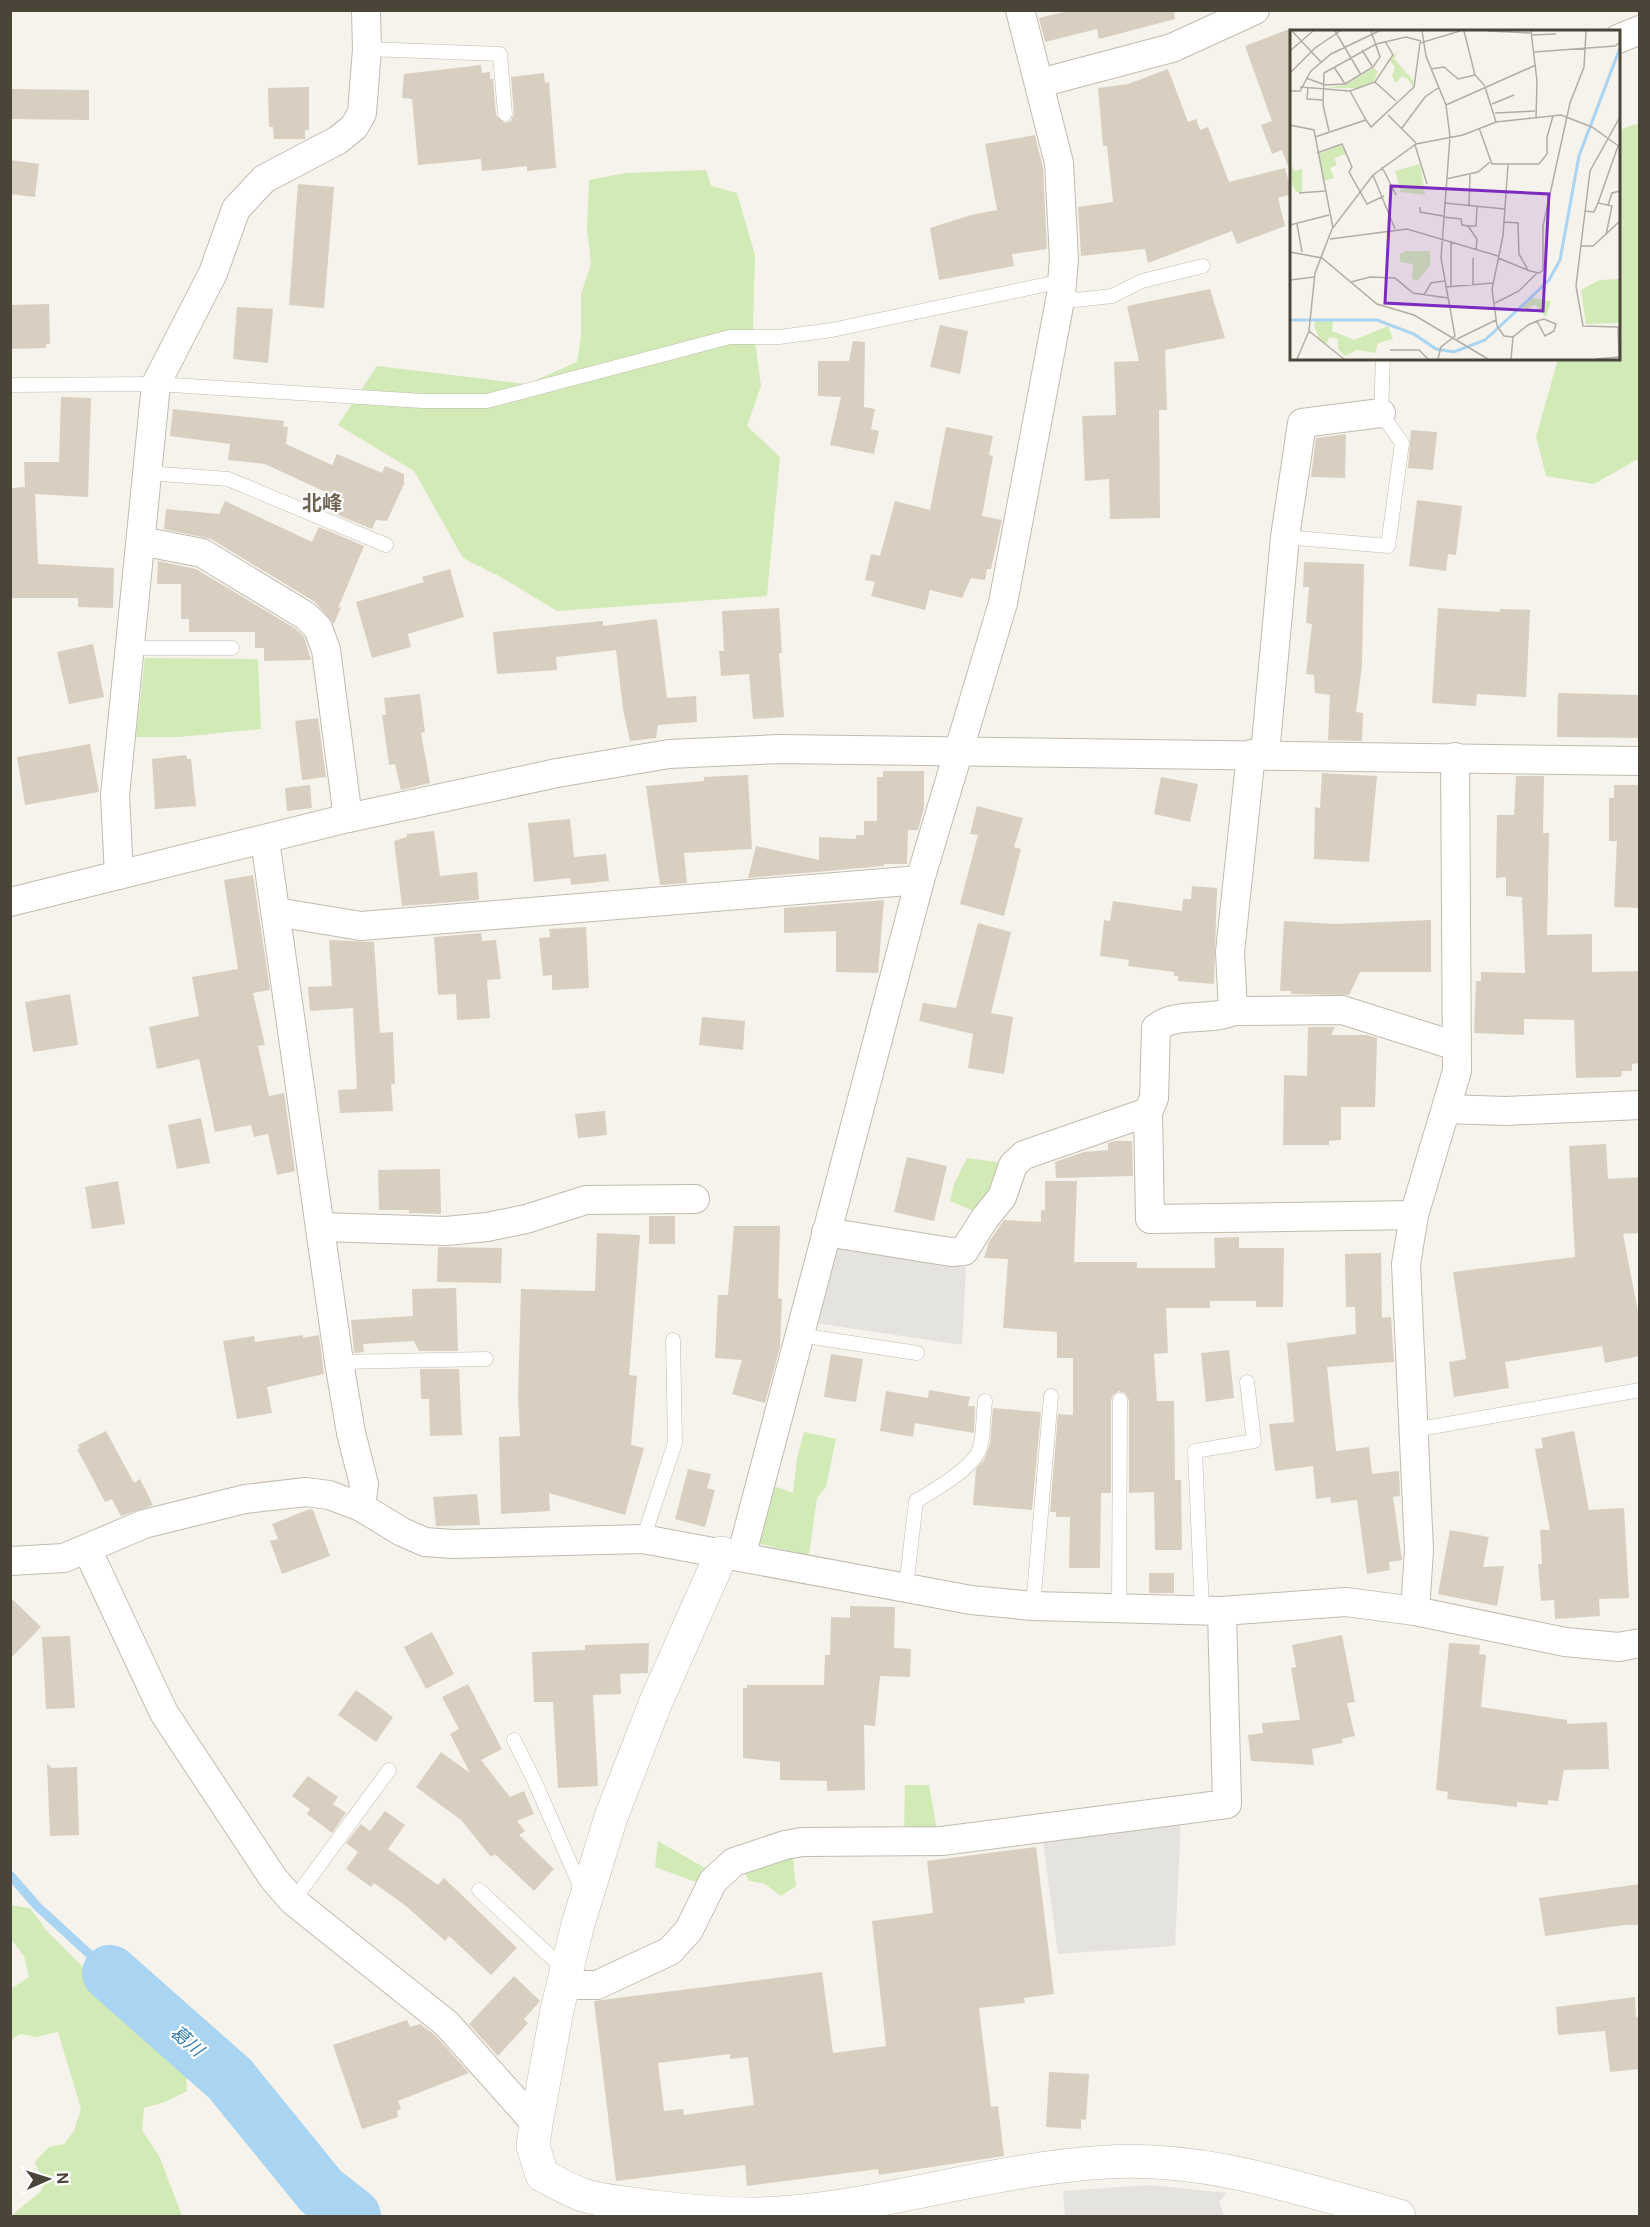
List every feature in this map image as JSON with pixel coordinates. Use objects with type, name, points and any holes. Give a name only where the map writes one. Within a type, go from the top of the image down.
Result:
[{"type":"street","points":[[119,875],[115,795],[156,384],[213,273],[236,209],[264,179],[338,140],[362,113],[367,49],[366,10]]},
{"type":"street","points":[[1020,10],[1059,163],[1064,259],[1061,288],[1003,603],[920,880],[799,1335],[732,1555],[647,1725],[611,1817],[586,1899],[565,1978],[533,2146],[542,2175],[583,2195],[671,2209],[733,2214],[780,2213],[1057,2167],[1107,2162],[1154,2162],[1198,2165],[1246,2175],[1399,2217]]},
{"type":"street","points":[[1040,83],[1172,48],[1255,10]]},
{"type":"street","points":[[1620,38],[1640,30]]},
{"type":"street","points":[[1233,1011],[1230,952],[1302,423],[1381,413]]},
{"type":"street","points":[[141,541],[202,553],[306,616],[318,628],[326,650],[348,818]]},
{"type":"street","points":[[10,902],[348,818],[558,773],[669,754],[780,749],[1640,761]]},
{"type":"street","points":[[1415,1611],[1419,1550],[1407,1264],[1414,1215],[1448,1109],[1457,1071],[1455,758]]},
{"type":"street","points":[[265,840],[339,1362],[351,1433],[364,1484],[361,1507]]},
{"type":"street","points":[[276,912],[361,926],[920,880]]},
{"type":"street","points":[[1414,1215],[1150,1219],[1148,1112],[1154,1098],[1156,1028],[1165,1020],[1219,1017],[1233,1011],[1342,1010],[1456,1046]]},
{"type":"street","points":[[1448,1109],[1506,1111],[1640,1105]]},
{"type":"street","points":[[826,1232],[951,1252],[964,1251],[985,1218],[1002,1197],[1013,1165],[1024,1155],[1148,1112]]},
{"type":"street","points":[[321,1227],[456,1230],[487,1227],[526,1219],[585,1200],[694,1198]]},
{"type":"street","points":[[10,1561],[64,1558],[144,1524],[245,1499],[306,1492],[329,1495],[361,1507],[402,1532],[425,1542],[453,1544],[643,1539],[971,1600],[1033,1606],[1212,1610],[1346,1602],[1415,1611],[1565,1642],[1619,1647],[1640,1643]]},
{"type":"street","points":[[87,1549],[164,1713],[273,1878],[292,1901],[447,2024],[536,2124]]},
{"type":"street","points":[[565,1978],[597,1985],[670,1951],[689,1930],[713,1881],[734,1862],[785,1845],[802,1842],[942,1841],[1227,1804],[1212,1610]]},
{"type":"lane","points":[[367,49],[500,54],[505,114]]},
{"type":"lane","points":[[10,385],[156,384],[423,401],[487,401],[730,337],[778,337],[832,330],[1061,288],[1076,300],[1112,296],[1142,281],[1203,266]]},
{"type":"lane","points":[[1285,537],[1389,546],[1402,443],[1381,413],[1383,360]]},
{"type":"lane","points":[[147,473],[228,479],[386,545]]},
{"type":"lane","points":[[131,648],[232,648]]},
{"type":"lane","points":[[799,1335],[917,1353]]},
{"type":"lane","points":[[643,1539],[675,1443],[673,1340]]},
{"type":"lane","points":[[339,1362],[486,1359]]},
{"type":"lane","points":[[1212,1610],[1195,1451],[1254,1441],[1247,1382]]},
{"type":"lane","points":[[1414,1430],[1640,1390]]},
{"type":"lane","points":[[1033,1606],[1051,1396]]},
{"type":"lane","points":[[1119,1608],[1120,1400]]},
{"type":"lane","points":[[906,1587],[916,1501],[941,1487],[971,1462],[980,1450],[985,1401]]},
{"type":"lane","points":[[514,1740],[586,1899]]},
{"type":"lane","points":[[292,1901],[389,1770]]},
{"type":"lane","points":[[479,1890],[565,1978]]},
{"type":"green space","points":[[1639,123],[1639,461],[1636,460],[1594,484],[1546,476],[1536,437],[1558,360],[1620,360],[1620,130]]},
{"type":"green space","points":[[706,170],[711,186],[737,193],[755,255],[753,326],[761,386],[747,426],[780,457],[767,596],[557,611],[501,577],[463,558],[414,471],[338,425],[377,366],[527,384],[577,362],[581,336],[581,294],[591,264],[587,229],[589,180],[626,173]]},
{"type":"green space","points":[[145,658],[258,659],[261,729],[179,737],[136,737]]},
{"type":"green space","points":[[967,1158],[1005,1163],[980,1214],[950,1201],[954,1184]]},
{"type":"green space","points":[[804,1432],[836,1439],[826,1487],[817,1498],[809,1555],[755,1543],[771,1485],[793,1493],[797,1458]]},
{"type":"green space","points":[[905,1785],[929,1785],[938,1836],[904,1836]]},
{"type":"green space","points":[[658,1841],[712,1872],[704,1885],[655,1867]]},
{"type":"green space","points":[[792,1850],[796,1886],[781,1896],[765,1884],[749,1881],[742,1867]]},
{"type":"green space","points":[[11,1905],[30,1908],[46,1930],[112,1996],[129,2022],[172,2052],[186,2075],[187,2091],[165,2102],[144,2108],[142,2130],[160,2158],[182,2216],[11,2216],[41,2191],[43,2185],[35,2162],[49,2147],[64,2144],[74,2131],[81,2109],[58,2032],[36,2037],[20,2034],[11,2040],[11,1989],[29,1977],[24,1956],[11,1939]]},
{"type":"shaded area","points":[[840,1248],[966,1267],[962,1345],[815,1323],[828,1255]]},
{"type":"shaded area","points":[[1181,1819],[1175,1946],[1058,1954],[1043,1841]]},
{"type":"shaded area","points":[[1150,2185],[1227,2193],[1219,2202],[1224,2216],[1060,2216],[1065,2214],[1063,2191]]},
{"type":"building","points":[[1072,10],[1174,10],[1175,19],[1099,39],[1097,29],[1045,42],[1039,18]]},
{"type":"building","points":[[1292,28],[1290,30],[1290,166],[1288,166],[1282,150],[1272,154],[1261,125],[1272,121],[1245,46]]},
{"type":"building","points":[[481,65],[482,73],[490,72],[490,79],[493,79],[496,115],[505,123],[511,121],[514,114],[511,77],[544,73],[545,83],[549,82],[556,168],[527,171],[527,166],[482,171],[481,159],[418,165],[412,99],[402,98],[404,74]]},
{"type":"building","points":[[1168,69],[1188,122],[1196,119],[1200,130],[1208,127],[1229,182],[1285,168],[1290,195],[1278,198],[1285,226],[1237,244],[1232,231],[1148,263],[1145,249],[1081,256],[1078,207],[1113,202],[1107,146],[1103,146],[1098,88],[1128,84]]},
{"type":"building","points":[[309,87],[309,130],[305,130],[305,139],[274,139],[273,127],[269,127],[268,88]]},
{"type":"building","points":[[10,89],[89,90],[89,120],[10,119]]},
{"type":"building","points":[[1035,135],[1043,168],[1047,249],[1012,254],[1014,266],[939,280],[930,228],[971,215],[997,210],[985,144]]},
{"type":"building","points":[[10,160],[39,164],[35,197],[10,194]]},
{"type":"building","points":[[298,184],[334,187],[324,308],[289,305]]},
{"type":"building","points":[[1210,289],[1225,338],[1165,350],[1167,410],[1159,410],[1160,518],[1110,519],[1109,479],[1085,481],[1082,416],[1116,415],[1114,362],[1139,361],[1127,306]]},
{"type":"building","points":[[49,304],[50,344],[46,344],[46,348],[10,349],[10,305]]},
{"type":"building","points":[[237,307],[273,309],[268,363],[233,359]]},
{"type":"building","points":[[940,325],[968,331],[960,374],[930,367]]},
{"type":"building","points":[[853,341],[865,342],[864,407],[875,409],[871,429],[879,431],[874,454],[830,445],[841,397],[818,396],[818,361],[849,361]]},
{"type":"building","points":[[61,397],[91,398],[88,497],[35,494],[38,564],[114,568],[113,608],[78,607],[78,598],[10,598],[11,488],[25,487],[24,462],[59,462]]},
{"type":"building","points":[[173,409],[284,421],[283,426],[288,427],[286,444],[332,465],[337,454],[382,473],[385,466],[404,474],[404,484],[387,521],[376,520],[372,529],[326,510],[332,495],[265,464],[228,460],[230,444],[170,436]]},
{"type":"building","points":[[946,427],[993,436],[989,455],[993,456],[982,516],[1002,520],[991,569],[987,569],[985,580],[971,578],[962,598],[930,590],[925,610],[871,596],[875,582],[865,580],[871,554],[880,556],[895,501],[930,510]]},
{"type":"building","points":[[1411,430],[1437,432],[1433,470],[1408,468]]},
{"type":"building","points":[[1346,434],[1345,478],[1311,477],[1316,438]]},
{"type":"building","points":[[1417,500],[1462,506],[1456,555],[1448,554],[1446,571],[1409,566]]},
{"type":"building","points":[[225,501],[312,542],[319,527],[364,546],[338,608],[341,607],[334,624],[315,602],[211,539],[164,529],[166,509],[219,514]]},
{"type":"building","points":[[158,561],[196,569],[296,629],[304,637],[311,660],[264,661],[264,648],[255,648],[255,632],[189,632],[189,619],[181,619],[181,584],[157,584]]},
{"type":"building","points":[[1304,562],[1364,564],[1362,665],[1356,712],[1363,713],[1362,741],[1328,740],[1330,695],[1315,693],[1314,675],[1306,674],[1312,624],[1306,623],[1309,587],[1303,587]]},
{"type":"building","points":[[450,569],[464,617],[408,634],[411,647],[372,658],[356,602],[424,582],[422,577]]},
{"type":"building","points":[[779,608],[782,653],[779,653],[784,717],[753,719],[749,674],[721,676],[719,651],[724,651],[722,611]]},
{"type":"building","points":[[1438,608],[1500,612],[1500,609],[1530,610],[1526,697],[1477,694],[1476,706],[1432,703]]},
{"type":"building","points":[[657,619],[667,698],[696,696],[697,722],[658,725],[656,738],[630,741],[623,709],[616,650],[556,657],[557,670],[497,674],[493,632],[603,621],[603,626]]},
{"type":"building","points":[[93,644],[104,697],[69,704],[57,652]]},
{"type":"building","points":[[1558,693],[1640,695],[1640,738],[1557,737]]},
{"type":"building","points":[[420,694],[425,732],[421,733],[430,783],[401,790],[395,764],[389,765],[382,715],[386,715],[384,698]]},
{"type":"building","points":[[318,718],[326,777],[302,780],[295,721]]},
{"type":"building","points":[[90,744],[99,792],[25,805],[17,757]]},
{"type":"building","points":[[186,755],[187,759],[191,759],[196,806],[155,809],[152,759]]},
{"type":"building","points":[[883,771],[924,771],[924,808],[918,830],[908,830],[907,864],[884,864],[884,866],[748,878],[756,846],[819,860],[819,837],[856,839],[856,835],[864,835],[864,821],[877,821],[877,777],[883,777]]},
{"type":"building","points":[[1322,773],[1377,776],[1369,862],[1314,859],[1315,807],[1320,808]]},
{"type":"building","points":[[748,775],[752,849],[684,853],[687,883],[660,885],[646,786],[704,781],[704,777]]},
{"type":"building","points":[[1516,776],[1544,776],[1543,833],[1549,833],[1547,935],[1592,934],[1592,972],[1640,971],[1640,1063],[1632,1064],[1632,1071],[1622,1071],[1621,1077],[1576,1078],[1574,1020],[1524,1019],[1524,1035],[1474,1033],[1476,981],[1481,981],[1481,972],[1525,973],[1522,897],[1506,896],[1506,877],[1496,878],[1497,815],[1514,815]]},
{"type":"building","points":[[1161,777],[1198,784],[1190,822],[1154,814]]},
{"type":"building","points":[[310,785],[312,808],[287,811],[285,788]]},
{"type":"building","points":[[1614,785],[1640,785],[1640,908],[1614,907],[1617,841],[1609,841],[1609,798],[1614,798]]},
{"type":"building","points":[[977,806],[1023,818],[1014,847],[1021,849],[1004,916],[960,904],[978,835],[970,834]]},
{"type":"building","points":[[570,819],[574,857],[606,854],[609,881],[571,885],[570,878],[534,882],[528,823]]},
{"type":"building","points":[[434,831],[440,876],[477,872],[479,900],[402,906],[394,841],[407,837],[407,834]]},
{"type":"building","points":[[253,875],[270,990],[253,993],[265,1045],[258,1046],[269,1096],[284,1093],[295,1171],[277,1175],[268,1134],[254,1137],[251,1125],[215,1132],[199,1059],[157,1069],[149,1027],[199,1016],[192,977],[238,969],[224,880]]},
{"type":"building","points":[[1192,886],[1217,888],[1214,984],[1178,981],[1178,976],[1174,976],[1174,972],[1128,966],[1129,960],[1100,956],[1104,920],[1110,921],[1113,901],[1182,911],[1183,899],[1191,899]]},
{"type":"building","points":[[884,900],[878,973],[836,972],[836,931],[784,933],[784,908]]},
{"type":"building","points":[[1431,920],[1431,972],[1360,972],[1349,995],[1291,994],[1291,991],[1280,991],[1284,921],[1336,924]]},
{"type":"building","points":[[978,923],[1011,932],[991,1013],[1013,1017],[1004,1074],[968,1068],[973,1034],[919,1021],[923,1003],[956,1008]]},
{"type":"building","points":[[586,927],[589,988],[552,990],[552,975],[543,976],[539,938],[550,937],[549,929]]},
{"type":"building","points":[[481,933],[482,941],[496,940],[501,979],[487,980],[490,1018],[457,1020],[456,994],[438,995],[434,937]]},
{"type":"building","points":[[329,940],[374,942],[380,1033],[393,1032],[395,1084],[391,1084],[393,1111],[340,1113],[338,1090],[357,1089],[353,1008],[310,1011],[308,987],[332,986]]},
{"type":"building","points":[[70,994],[78,1045],[33,1052],[25,1002]]},
{"type":"building","points":[[702,1017],[745,1021],[743,1050],[699,1045]]},
{"type":"building","points":[[1308,1027],[1335,1027],[1331,1035],[1367,1035],[1377,1038],[1375,1107],[1341,1107],[1341,1140],[1329,1141],[1329,1145],[1283,1145],[1284,1075],[1307,1076]]},
{"type":"building","points":[[605,1111],[607,1135],[578,1138],[575,1114]]},
{"type":"building","points":[[201,1118],[210,1163],[177,1169],[168,1125]]},
{"type":"building","points":[[1132,1141],[1133,1176],[1056,1178],[1055,1162],[1084,1152],[1108,1150],[1108,1143]]},
{"type":"building","points":[[1606,1144],[1608,1179],[1640,1177],[1640,1233],[1623,1234],[1640,1322],[1640,1356],[1605,1363],[1602,1346],[1505,1362],[1509,1388],[1454,1397],[1449,1362],[1466,1359],[1453,1272],[1575,1257],[1569,1146]]},
{"type":"building","points":[[907,1157],[947,1166],[934,1221],[894,1212]]},
{"type":"building","points":[[440,1169],[441,1214],[409,1213],[409,1210],[379,1210],[378,1170]]},
{"type":"building","points":[[118,1181],[125,1224],[92,1229],[85,1187]]},
{"type":"building","points":[[1045,1181],[1077,1181],[1074,1262],[1137,1262],[1137,1268],[1215,1268],[1214,1238],[1239,1237],[1239,1248],[1284,1248],[1283,1307],[1256,1307],[1256,1301],[1210,1301],[1210,1308],[1166,1308],[1168,1353],[1154,1354],[1157,1401],[1174,1401],[1175,1480],[1181,1480],[1182,1550],[1155,1550],[1154,1492],[1129,1493],[1129,1400],[1125,1393],[1119,1391],[1113,1395],[1111,1400],[1111,1493],[1101,1493],[1100,1568],[1069,1568],[1070,1517],[1056,1517],[1056,1512],[1050,1512],[1058,1414],[1073,1415],[1073,1358],[1057,1358],[1057,1332],[1003,1328],[1008,1259],[984,1258],[989,1242],[1004,1220],[1041,1222],[1041,1210],[1045,1210]]},
{"type":"building","points":[[649,1216],[675,1216],[675,1244],[649,1244]]},
{"type":"building","points":[[734,1226],[780,1226],[778,1298],[782,1299],[780,1347],[765,1403],[732,1394],[742,1360],[715,1358],[718,1295],[728,1295]]},
{"type":"building","points":[[597,1233],[640,1235],[629,1375],[637,1376],[631,1445],[644,1448],[625,1515],[549,1493],[550,1511],[501,1514],[499,1437],[520,1436],[518,1398],[521,1289],[595,1291]]},
{"type":"building","points":[[438,1247],[502,1248],[501,1283],[437,1282]]},
{"type":"building","points":[[1381,1253],[1382,1318],[1391,1317],[1394,1362],[1327,1367],[1336,1451],[1369,1447],[1372,1474],[1399,1471],[1400,1496],[1393,1497],[1402,1560],[1389,1562],[1390,1570],[1367,1574],[1357,1500],[1331,1503],[1330,1497],[1316,1499],[1313,1466],[1275,1471],[1269,1424],[1294,1422],[1287,1343],[1356,1334],[1355,1307],[1346,1307],[1345,1254]]},
{"type":"building","points":[[456,1288],[458,1351],[419,1351],[414,1341],[363,1344],[364,1352],[354,1353],[351,1320],[413,1316],[412,1289]]},
{"type":"building","points":[[303,1335],[303,1338],[319,1335],[324,1374],[267,1387],[272,1413],[237,1419],[223,1341],[254,1336],[255,1342]]},
{"type":"building","points":[[1229,1350],[1234,1398],[1206,1402],[1201,1353]]},
{"type":"building","points":[[831,1354],[863,1359],[856,1402],[824,1397]]},
{"type":"building","points":[[420,1369],[459,1369],[462,1435],[430,1436],[429,1399],[421,1399]]},
{"type":"building","points":[[929,1390],[970,1397],[968,1406],[975,1406],[974,1433],[915,1423],[913,1437],[880,1431],[886,1391],[928,1398]]},
{"type":"building","points":[[993,1408],[1041,1412],[1032,1510],[973,1505],[976,1469],[984,1460],[990,1444]]},
{"type":"building","points":[[106,1431],[134,1483],[140,1479],[153,1505],[121,1516],[112,1499],[105,1502],[77,1449],[80,1448],[78,1445]]},
{"type":"building","points":[[1574,1431],[1589,1510],[1624,1508],[1629,1598],[1599,1599],[1600,1616],[1555,1619],[1554,1600],[1541,1601],[1538,1564],[1542,1564],[1540,1530],[1550,1530],[1535,1449],[1543,1448],[1541,1438]]},
{"type":"building","points":[[688,1469],[711,1474],[707,1488],[715,1490],[705,1527],[675,1519]]},
{"type":"building","points":[[477,1494],[480,1525],[436,1526],[433,1497]]},
{"type":"building","points":[[310,1509],[313,1510],[330,1556],[282,1574],[270,1541],[278,1539],[272,1524]]},
{"type":"building","points":[[1450,1530],[1489,1537],[1483,1567],[1504,1566],[1497,1606],[1438,1594]]},
{"type":"building","points":[[1149,1573],[1174,1573],[1174,1593],[1149,1593]]},
{"type":"building","points":[[10,1597],[41,1627],[10,1659]]},
{"type":"building","points":[[850,1606],[895,1607],[894,1648],[911,1649],[910,1677],[880,1676],[875,1726],[864,1725],[865,1790],[827,1791],[827,1781],[780,1780],[780,1762],[743,1758],[743,1688],[747,1688],[747,1685],[824,1685],[825,1655],[830,1655],[831,1617],[850,1618]]},
{"type":"building","points":[[432,1632],[454,1674],[426,1689],[404,1647]]},
{"type":"building","points":[[1342,1635],[1355,1702],[1347,1703],[1355,1736],[1342,1739],[1343,1743],[1312,1749],[1314,1765],[1251,1761],[1248,1735],[1263,1733],[1262,1723],[1300,1720],[1291,1668],[1296,1667],[1292,1645]]},
{"type":"building","points":[[70,1636],[75,1708],[46,1709],[42,1637]]},
{"type":"building","points":[[649,1643],[648,1673],[620,1674],[621,1694],[593,1695],[598,1786],[558,1788],[553,1702],[534,1702],[532,1652],[585,1650],[585,1645]]},
{"type":"building","points":[[1449,1643],[1480,1645],[1479,1654],[1486,1655],[1481,1707],[1567,1720],[1567,1724],[1607,1722],[1609,1769],[1564,1770],[1558,1801],[1548,1800],[1548,1805],[1517,1802],[1517,1807],[1447,1799],[1448,1792],[1436,1790]]},
{"type":"building","points":[[468,1684],[502,1749],[481,1760],[510,1797],[524,1791],[534,1814],[517,1821],[525,1831],[519,1835],[554,1869],[534,1891],[495,1854],[491,1857],[461,1820],[416,1787],[441,1752],[470,1773],[450,1734],[459,1729],[442,1697]]},
{"type":"building","points":[[356,1690],[393,1717],[376,1742],[338,1715]]},
{"type":"building","points":[[47,1763],[52,1768],[77,1767],[79,1835],[50,1836]]},
{"type":"building","points":[[308,1776],[338,1797],[333,1804],[346,1813],[332,1833],[307,1814],[310,1809],[292,1796]]},
{"type":"building","points":[[385,1811],[405,1825],[388,1849],[438,1885],[444,1878],[517,1948],[491,1975],[449,1936],[445,1941],[406,1906],[374,1883],[371,1887],[346,1869],[358,1852],[346,1843],[361,1824],[370,1831]]},
{"type":"building","points":[[1036,1847],[1054,1994],[1024,1998],[1025,2003],[979,2008],[991,2107],[998,2106],[1004,2156],[879,2175],[878,2169],[747,2186],[745,2165],[616,2181],[594,2001],[822,1972],[833,2053],[886,2046],[872,1921],[933,1913],[927,1861]],"holes":[[[730,2054],[730,2059],[748,2057],[754,2105],[684,2115],[683,2109],[664,2111],[658,2063]]]},
{"type":"building","points":[[1640,1884],[1640,1925],[1624,1925],[1545,1936],[1539,1898]]},
{"type":"building","points":[[514,1976],[540,2001],[524,2019],[528,2023],[498,2056],[469,2024]]},
{"type":"building","points":[[1635,1997],[1636,2017],[1640,2017],[1640,2069],[1610,2072],[1605,2031],[1558,2035],[1556,2007]]},
{"type":"building","points":[[407,2020],[410,2027],[420,2024],[436,2036],[469,2073],[398,2101],[401,2109],[397,2111],[398,2117],[362,2129],[333,2045]]},
{"type":"building","points":[[1049,2072],[1089,2074],[1086,2120],[1081,2119],[1081,2129],[1046,2127]]},
{"type":"waterway","name":"葛川","points":[[10,1875],[37,1906],[110,1973]]},
{"type":"waterway","name":"葛川","points":[[110,1973],[230,2079],[321,2191],[353,2216]]},
{"type":"district","name":"北峰","points":[[322,503]]}]
